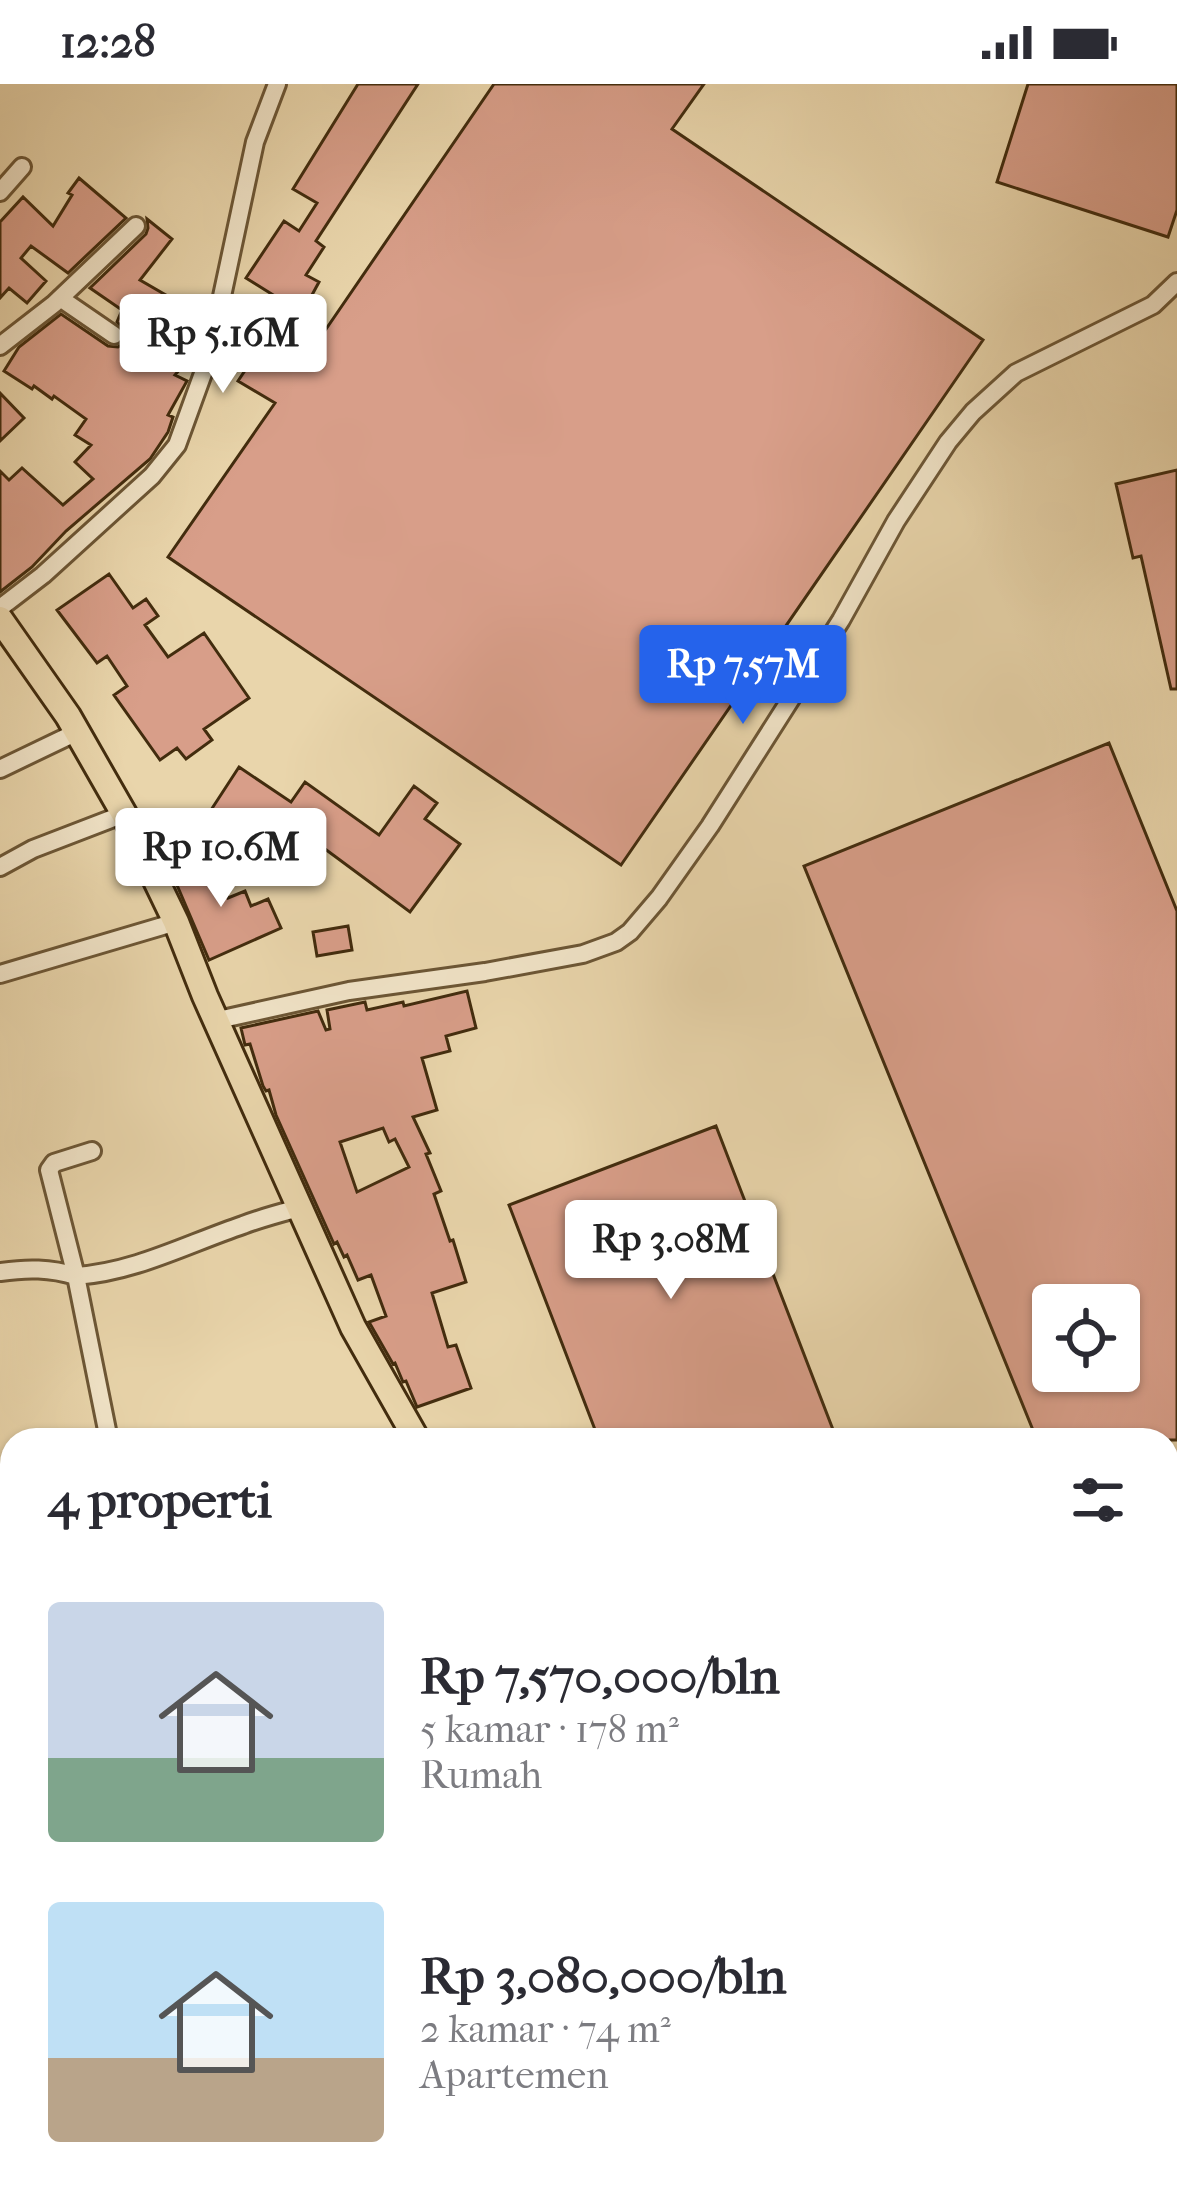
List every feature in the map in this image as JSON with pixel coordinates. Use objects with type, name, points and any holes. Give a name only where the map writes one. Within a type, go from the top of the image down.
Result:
[{"type":"main road","points":[[5,634],[77,732],[124,814],[176,922],[352,1327],[410,1428]]},
{"type":"street","points":[[0,608],[152,476],[177,445],[209,357],[255,142],[278,84]]},
{"type":"street","points":[[0,192],[22,167]]},
{"type":"street","points":[[0,346],[60,298],[136,226]]},
{"type":"street","points":[[218,1020],[349,991],[583,954],[616,943],[640,922],[710,826],[841,620],[896,521],[973,412],[1016,373],[1154,305],[1177,282]]},
{"type":"street","points":[[60,298],[113,335]]},
{"type":"street","points":[[0,770],[77,732]]},
{"type":"street","points":[[0,867],[32,849],[124,814]]},
{"type":"street","points":[[0,974],[176,922]]},
{"type":"street","points":[[92,1151],[54,1163],[49,1170],[107,1428]]},
{"type":"street","points":[[0,1272],[36,1268],[76,1276],[98,1274],[162,1257],[299,1208]]},
{"type":"building","points":[[358,84],[418,84],[316,241],[324,247],[306,275],[319,282],[300,317],[324,332],[494,84],[704,84],[672,129],[983,340],[621,865],[168,557],[275,403],[238,381],[252,360],[243,355],[278,298],[246,278],[284,221],[299,231],[317,203],[293,189]]},
{"type":"building","points":[[1028,84],[1177,84],[1177,210],[1168,237],[997,182]]},
{"type":"building","points":[[79,178],[126,218],[68,273],[31,246],[21,258],[46,281],[27,303],[9,288],[0,298],[0,222],[23,197],[53,226]]},
{"type":"building","points":[[147,219],[172,239],[140,280],[197,313],[187,332],[199,342],[198,348],[175,375],[187,381],[168,415],[173,417],[168,432],[150,459],[0,592],[0,471],[9,480],[22,468],[63,505],[93,479],[75,462],[91,445],[75,435],[86,419],[54,396],[4,371],[19,347],[61,314],[108,346],[124,343],[126,331],[117,322],[122,310],[90,288],[146,234]]},
{"type":"building","points":[[0,393],[24,418],[0,441]]},
{"type":"building","points":[[1177,470],[1177,689],[1171,689],[1141,556],[1133,558],[1116,484]]},
{"type":"building","points":[[109,574],[133,608],[146,599],[158,616],[145,625],[168,657],[204,633],[249,698],[204,729],[212,740],[186,759],[177,748],[160,760],[114,695],[127,686],[107,656],[97,663],[57,610]]},
{"type":"building","points":[[1109,743],[1177,911],[1177,1428],[1032,1428],[804,866]]},
{"type":"building","points":[[239,767],[291,802],[305,782],[379,835],[414,786],[437,803],[425,819],[460,844],[410,912],[298,829],[279,859],[211,810]]},
{"type":"building","points":[[209,855],[228,898],[245,891],[251,906],[268,899],[281,928],[209,960],[171,871]]},
{"type":"building","points":[[348,926],[352,950],[317,956],[313,932]]},
{"type":"building","points":[[467,991],[476,1028],[446,1036],[450,1051],[422,1058],[437,1110],[413,1117],[430,1153],[426,1154],[441,1191],[434,1194],[466,1282],[432,1293],[448,1347],[456,1345],[471,1388],[417,1407],[369,1322],[386,1316],[371,1275],[358,1280],[347,1255],[334,1244],[241,1028],[318,1011],[326,1030],[330,1029],[327,1010],[365,1002],[367,1010],[403,1002],[404,1006]],"holes":[[[383,1128],[389,1142],[395,1139],[409,1167],[357,1192],[340,1142]]]},
{"type":"building","points":[[716,1126],[832,1428],[594,1428],[509,1205]]}]
